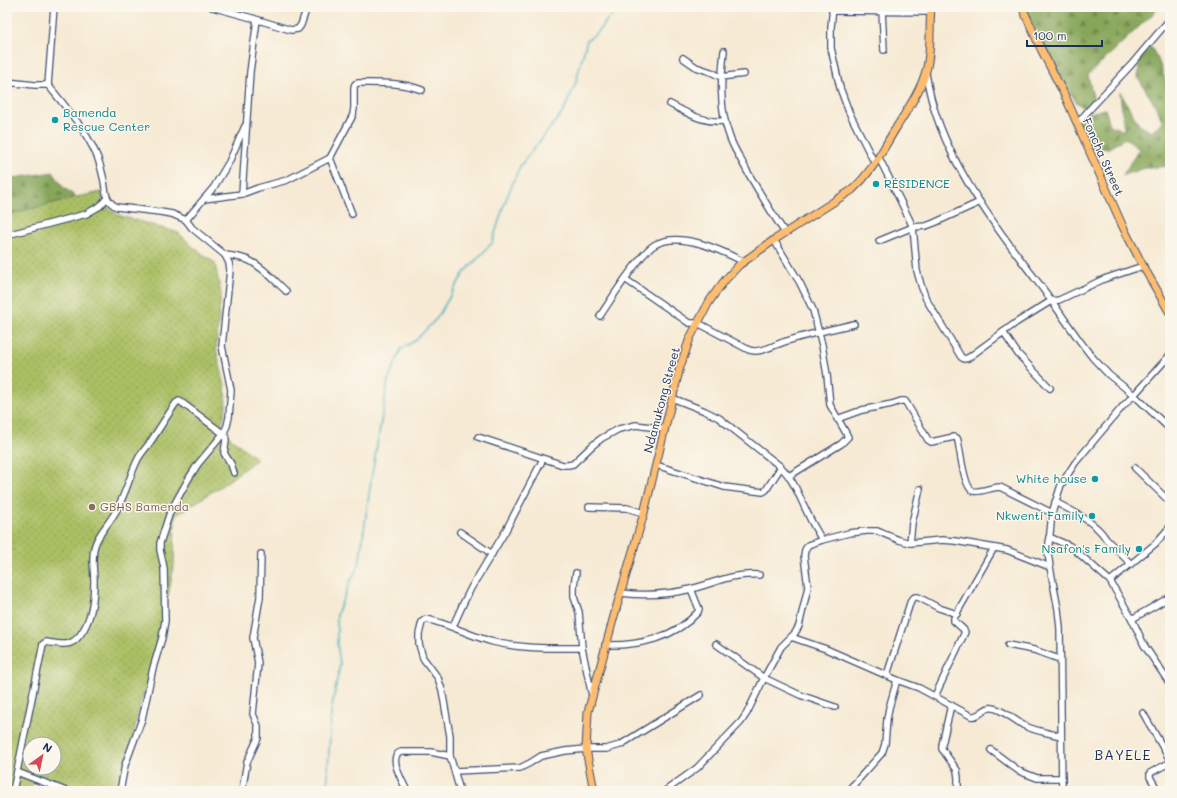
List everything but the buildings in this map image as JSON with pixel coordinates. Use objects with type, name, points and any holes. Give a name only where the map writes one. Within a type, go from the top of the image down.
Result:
[{"type":"main road","name":"Foncha Street","points":[[1022,7],[1040,49],[1066,98],[1112,205],[1143,266],[1170,313]]},
{"type":"main road","name":"Ndamukong Street","points":[[594,791],[586,749],[588,712],[605,645],[644,514],[685,351],[709,302],[726,279],[744,262],[774,240],[852,190],[875,164],[913,101],[926,72],[930,48],[931,9]]},
{"type":"street","points":[[54,7],[48,85],[83,131],[96,155],[107,198],[117,207],[172,214],[186,220],[192,228],[225,255],[229,263],[230,270],[222,346],[230,383],[231,400],[227,426],[223,434],[188,478],[170,512],[160,543],[164,568],[165,621],[142,719],[125,765],[120,791]]},
{"type":"street","points":[[212,7],[227,9],[291,30],[298,29],[301,25],[307,7]]},
{"type":"street","points":[[875,164],[849,112],[840,88],[831,48],[832,9],[882,11],[931,9]]},
{"type":"street","points":[[882,11],[884,50]]},
{"type":"street","points":[[1077,124],[1088,110],[1131,65],[1170,19]]},
{"type":"street","points":[[242,194],[250,72],[257,20]]},
{"type":"street","points":[[724,51],[721,96],[729,136],[738,154],[785,233]]},
{"type":"street","points":[[683,58],[696,67],[711,72],[721,78],[744,74]]},
{"type":"street","points":[[926,72],[928,88],[943,132],[958,166],[1005,239],[1093,358],[1170,429]]},
{"type":"street","points":[[7,82],[48,85]]},
{"type":"street","points":[[204,199],[242,194],[287,180],[330,158],[353,115],[355,84],[392,83],[422,90]]},
{"type":"street","points":[[670,104],[702,119],[716,122],[725,120]]},
{"type":"street","points":[[186,220],[214,187],[229,162],[247,123]]},
{"type":"street","points":[[330,158],[352,214]]},
{"type":"street","points":[[879,158],[912,227],[920,285],[926,299],[961,357],[964,359],[968,358],[1017,322],[1051,301],[1059,300],[1104,279],[1143,266]]},
{"type":"street","points":[[7,235],[86,214],[100,206],[107,198]]},
{"type":"street","points":[[878,241],[912,227],[926,226],[934,223],[980,202]]},
{"type":"street","points":[[600,316],[624,278],[651,247],[657,243],[684,239],[720,250],[744,262]]},
{"type":"street","points":[[774,240],[800,283],[813,310],[822,345],[830,405],[848,437],[845,441],[790,476]]},
{"type":"street","points":[[225,255],[246,259],[253,262],[263,269],[286,291]]},
{"type":"street","points":[[624,278],[689,323],[698,323],[754,352],[788,340],[854,324]]},
{"type":"street","points":[[1003,332],[1018,354],[1050,388]]},
{"type":"street","points":[[1062,791],[1059,659],[1060,628],[1048,553],[1052,513],[1061,485],[1075,463],[1123,406],[1170,355]]},
{"type":"street","points":[[672,398],[719,418],[781,467],[790,476],[822,540]]},
{"type":"street","points":[[13,791],[43,644],[46,642],[65,645],[70,644],[84,629],[93,599],[94,547],[122,501],[138,458],[176,403],[179,401],[182,402],[226,437],[224,453],[231,464],[234,473]]},
{"type":"street","points":[[837,419],[872,408],[905,401],[928,440],[931,442],[954,437],[957,438],[964,474],[972,491],[1000,487],[1052,513]]},
{"type":"street","points":[[478,438],[568,466],[573,464],[597,442],[619,429],[636,425],[665,429]]},
{"type":"street","points":[[453,626],[471,588],[505,532],[543,459]]},
{"type":"street","points":[[656,465],[724,487],[763,492],[766,490],[781,467]]},
{"type":"street","points":[[1135,468],[1170,502]]},
{"type":"street","points":[[910,543],[912,523],[920,489]]},
{"type":"street","points":[[1055,502],[1074,512],[1092,525],[1104,535],[1106,539],[1131,564]]},
{"type":"street","points":[[588,507],[627,508],[644,514]]},
{"type":"street","points":[[1110,581],[1155,544],[1170,527]]},
{"type":"street","points":[[665,791],[697,768],[741,722],[748,713],[764,678],[781,647],[795,633],[799,626],[808,587],[804,556],[805,550],[808,546],[822,540],[850,533],[877,531],[910,543],[942,540],[994,548],[1016,553],[1050,567]]},
{"type":"street","points":[[460,532],[492,554]]},
{"type":"street","points":[[1049,537],[1075,550],[1110,581],[1132,619],[1144,645],[1170,684]]},
{"type":"street","points":[[935,696],[965,632],[964,629],[954,621],[954,618],[994,548]]},
{"type":"street","points":[[242,791],[247,762],[258,738],[258,726],[252,714],[258,663],[254,638],[260,597],[261,554]]},
{"type":"street","points":[[576,572],[574,597],[579,612],[582,648],[592,696]]},
{"type":"street","points":[[621,593],[638,595],[665,594],[692,589],[730,577],[759,575]]},
{"type":"street","points":[[605,645],[642,642],[667,634],[678,628],[698,612],[692,589]]},
{"type":"street","points":[[887,676],[911,600],[918,597],[939,608],[957,614]]},
{"type":"street","points":[[1132,619],[1170,597]]},
{"type":"street","points":[[460,791],[450,756],[450,736],[442,690],[438,678],[423,658],[419,644],[422,622],[426,619],[453,626],[482,638],[505,644],[543,648],[582,648]]},
{"type":"street","points":[[791,637],[826,649],[896,680],[919,688],[971,716],[975,717],[988,708],[994,708],[1028,727],[1061,736]]},
{"type":"street","points":[[716,644],[764,678],[792,691],[836,707]]},
{"type":"street","points":[[1008,645],[1034,650],[1059,659]]},
{"type":"street","points":[[848,791],[882,753],[885,744],[889,708],[896,680]]},
{"type":"street","points":[[455,771],[520,768],[541,756],[565,751],[606,749],[620,744],[701,695]]},
{"type":"street","points":[[951,705],[942,749],[957,770],[958,791]]},
{"type":"street","points":[[1142,713],[1170,760],[1169,763],[1150,773],[1150,777],[1158,791]]},
{"type":"street","points":[[990,750],[1019,771],[1037,778],[1062,778]]},
{"type":"street","points":[[407,791],[398,773],[395,761],[395,756],[397,753],[431,752],[450,756]]},
{"type":"street","points":[[17,772],[66,791]]},
{"type":"street","points":[[852,786],[858,791]]},
{"type":"green space","points":[[1022,7],[1160,7],[1088,75],[1093,97],[1088,111],[1076,102]]},
{"type":"green space","points":[[1151,47],[1158,59],[1170,93],[1170,166],[1146,168],[1123,175],[1139,149],[1125,138],[1109,148],[1088,150],[1077,124],[1085,114],[1105,109],[1110,125],[1124,131],[1120,92],[1139,125],[1152,132],[1162,121],[1158,110],[1138,78],[1139,58]]},
{"type":"green space","points":[[53,172],[63,187],[76,197],[7,215],[7,179]]},
{"type":"green space","points":[[102,192],[102,203],[118,215],[179,233],[192,246],[215,263],[221,294],[216,349],[225,386],[226,407],[221,430],[257,459],[227,482],[175,516],[174,565],[155,665],[140,704],[121,791],[75,791],[39,776],[29,791],[7,791],[7,215],[76,197]]},
{"type":"waterway","points":[[327,791],[331,712],[340,664],[337,642],[337,614],[350,582],[359,565],[372,474],[388,381],[401,349],[416,340],[437,318],[464,273],[492,243],[505,202],[520,166],[563,112],[575,85],[587,40],[597,33],[607,20],[621,7]]},
{"type":"place","name":"Bamenda Rescue Center","points":[[55,120]]},
{"type":"place","name":"RÉSIDENCE","points":[[876,184]]},
{"type":"place","name":"White house","points":[[1095,479]]},
{"type":"place","name":"GBHS Bamenda","points":[[92,507]]},
{"type":"place","name":"Nkwenti Family","points":[[1092,516]]},
{"type":"place","name":"Nsafon's Family","points":[[1139,549]]},
{"type":"district","name":"BAYELE","points":[[1123,755]]}]
